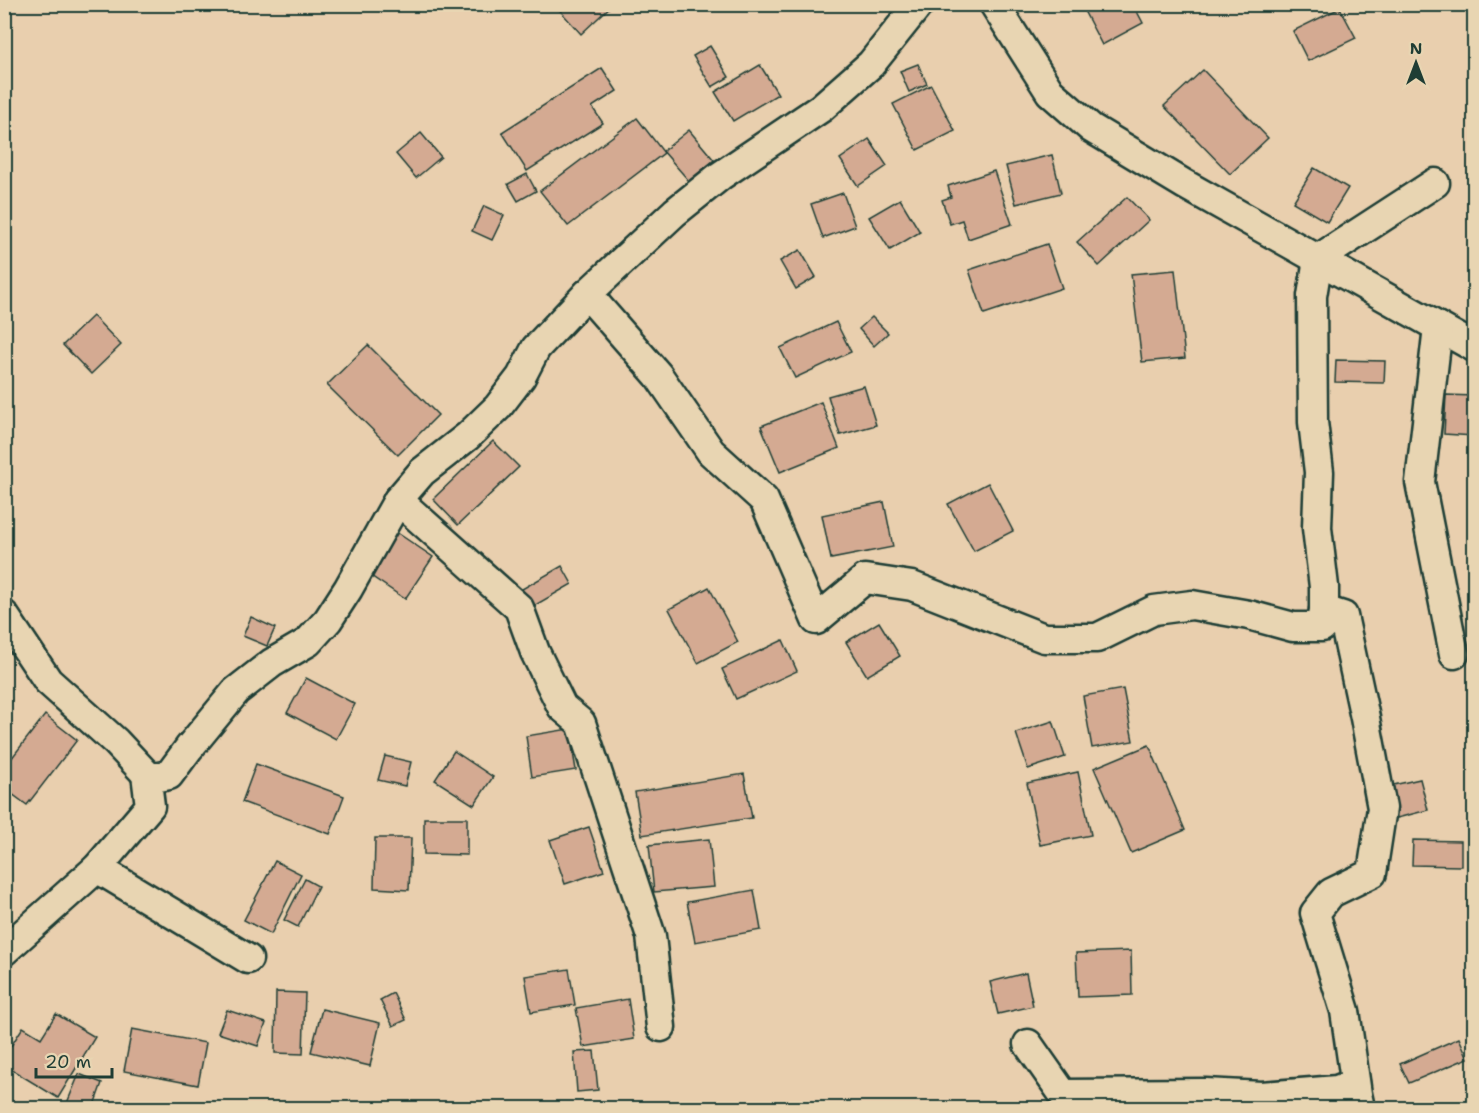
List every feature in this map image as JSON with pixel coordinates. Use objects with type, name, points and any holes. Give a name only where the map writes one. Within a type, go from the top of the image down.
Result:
[{"type":"street","points":[[4,615],[48,681],[116,742],[146,774],[154,778],[169,775],[189,747],[236,691],[272,663],[308,642],[328,620],[348,590],[398,500],[422,472],[468,436],[498,407],[521,377],[536,348],[587,294],[675,212],[720,176],[821,108],[872,64],[919,4]]},
{"type":"street","points":[[994,4],[1050,92],[1090,128],[1184,184],[1474,348]]},
{"type":"street","points":[[587,294],[658,375],[711,452],[764,500],[816,620],[865,579],[912,586],[1044,638],[1097,638],[1154,610],[1192,605],[1249,615],[1293,627],[1322,627],[1324,587],[1317,528],[1319,472],[1313,422],[1312,296],[1318,259],[1434,183]]},
{"type":"street","points":[[1438,327],[1420,482],[1454,654]]},
{"type":"street","points":[[398,500],[519,608],[535,652],[562,706],[581,723],[651,936],[661,1027]]},
{"type":"street","points":[[1028,1044],[1063,1094],[1262,1096],[1337,1090],[1358,1096],[1346,1011],[1315,913],[1330,893],[1372,873],[1382,808],[1343,616],[1324,610]]},
{"type":"street","points":[[4,951],[97,868],[150,806],[146,774]]},
{"type":"street","points":[[97,868],[248,959]]},
{"type":"building","points":[[554,4],[613,4],[581,34]]},
{"type":"building","points":[[1133,4],[1143,23],[1102,45],[1081,5]]},
{"type":"building","points":[[1340,8],[1356,38],[1308,61],[1293,31]]},
{"type":"building","points":[[710,46],[729,77],[712,87],[693,56]]},
{"type":"building","points":[[918,64],[927,84],[909,92],[900,71]]},
{"type":"building","points":[[760,65],[778,94],[733,121],[715,92]]},
{"type":"building","points":[[602,68],[617,91],[592,107],[603,123],[527,171],[502,132]]},
{"type":"building","points":[[1203,70],[1268,138],[1230,174],[1164,106]]},
{"type":"building","points":[[931,85],[955,131],[917,150],[893,104]]},
{"type":"building","points":[[637,118],[664,153],[568,226],[540,191]]},
{"type":"building","points":[[689,130],[714,160],[689,181],[663,151]]},
{"type":"building","points":[[421,133],[441,157],[416,178],[396,154]]},
{"type":"building","points":[[869,139],[887,166],[858,186],[840,159]]},
{"type":"building","points":[[1052,155],[1061,193],[1016,204],[1006,166]]},
{"type":"building","points":[[1314,168],[1348,188],[1327,222],[1293,202]]},
{"type":"building","points":[[994,171],[1012,224],[968,239],[962,220],[950,224],[942,200],[951,197],[948,186]]},
{"type":"building","points":[[527,174],[536,191],[518,201],[508,184]]},
{"type":"building","points":[[843,193],[855,226],[823,238],[811,204]]},
{"type":"building","points":[[1127,197],[1149,220],[1099,266],[1077,242]]},
{"type":"building","points":[[900,199],[920,232],[890,250],[869,217]]},
{"type":"building","points":[[484,206],[504,215],[492,240],[472,231]]},
{"type":"building","points":[[1047,244],[1062,288],[984,314],[969,270]]},
{"type":"building","points":[[800,250],[816,277],[796,289],[780,261]]},
{"type":"building","points":[[1175,270],[1185,358],[1142,362],[1131,274]]},
{"type":"building","points":[[93,316],[121,345],[91,374],[63,345]]},
{"type":"building","points":[[872,317],[888,333],[874,346],[859,329]]},
{"type":"building","points":[[836,322],[851,352],[795,378],[780,348]]},
{"type":"building","points":[[368,345],[438,415],[398,455],[327,385]]},
{"type":"building","points":[[1336,360],[1385,361],[1384,383],[1335,382]]},
{"type":"building","points":[[864,386],[876,425],[840,435],[828,396]]},
{"type":"building","points":[[1446,395],[1474,396],[1474,436],[1444,434]]},
{"type":"building","points":[[821,402],[839,448],[780,472],[761,426]]},
{"type":"building","points":[[493,441],[519,467],[458,525],[433,499]]},
{"type":"building","points":[[988,483],[1013,531],[974,551],[948,504]]},
{"type":"building","points":[[884,502],[893,547],[831,559],[822,515]]},
{"type":"building","points":[[396,532],[433,557],[405,599],[368,574]]},
{"type":"building","points":[[562,566],[572,584],[532,607],[522,589]]},
{"type":"building","points":[[709,587],[738,642],[698,663],[669,609]]},
{"type":"building","points":[[251,617],[275,628],[267,646],[243,636]]},
{"type":"building","points":[[879,622],[900,656],[867,676],[846,642]]},
{"type":"building","points":[[783,640],[797,671],[736,699],[722,669]]},
{"type":"building","points":[[306,678],[355,704],[336,739],[287,713]]},
{"type":"building","points":[[1123,689],[1133,741],[1092,748],[1083,696]]},
{"type":"building","points":[[45,715],[77,740],[27,805],[4,788],[4,768]]},
{"type":"building","points":[[1053,721],[1065,757],[1028,769],[1016,733]]},
{"type":"building","points":[[569,729],[576,770],[532,777],[526,736]]},
{"type":"building","points":[[1149,745],[1185,830],[1131,853],[1094,768]]},
{"type":"building","points":[[454,751],[493,777],[474,805],[435,780]]},
{"type":"building","points":[[385,756],[411,762],[405,786],[378,780]]},
{"type":"building","points":[[256,764],[344,796],[330,834],[242,802]]},
{"type":"building","points":[[1078,772],[1091,835],[1040,845],[1027,783]]},
{"type":"building","points":[[744,774],[752,818],[642,835],[635,792]]},
{"type":"building","points":[[1420,779],[1428,810],[1397,818],[1389,786]]},
{"type":"building","points":[[424,818],[467,818],[467,855],[424,854]]},
{"type":"building","points":[[589,827],[604,871],[565,884],[550,840]]},
{"type":"building","points":[[375,838],[411,838],[409,890],[374,888]]},
{"type":"building","points":[[709,839],[714,887],[654,892],[649,845]]},
{"type":"building","points":[[1413,840],[1461,841],[1461,866],[1412,865]]},
{"type":"building","points":[[275,861],[301,874],[271,934],[244,920]]},
{"type":"building","points":[[305,879],[318,886],[298,927],[284,920]]},
{"type":"building","points":[[754,890],[761,930],[695,942],[687,902]]},
{"type":"building","points":[[1131,951],[1132,995],[1078,997],[1076,953]]},
{"type":"building","points":[[569,969],[575,1005],[531,1012],[525,976]]},
{"type":"building","points":[[1026,973],[1033,1006],[998,1014],[990,982]]},
{"type":"building","points":[[276,992],[305,993],[303,1054],[275,1053]]},
{"type":"building","points":[[393,993],[406,1020],[393,1026],[380,1000]]},
{"type":"building","points":[[628,999],[634,1039],[583,1047],[576,1008]]},
{"type":"building","points":[[322,1009],[380,1023],[370,1066],[311,1052]]},
{"type":"building","points":[[227,1010],[266,1023],[258,1046],[218,1033]]},
{"type":"building","points":[[56,1014],[95,1037],[58,1098],[4,1065],[4,1057],[23,1027],[41,1038]]},
{"type":"building","points":[[132,1029],[206,1043],[198,1085],[124,1071]]},
{"type":"building","points":[[1459,1038],[1468,1058],[1409,1083],[1400,1064]]},
{"type":"building","points":[[594,1051],[598,1090],[577,1092],[574,1052]]},
{"type":"building","points":[[79,1074],[102,1083],[93,1108],[65,1108]]}]
